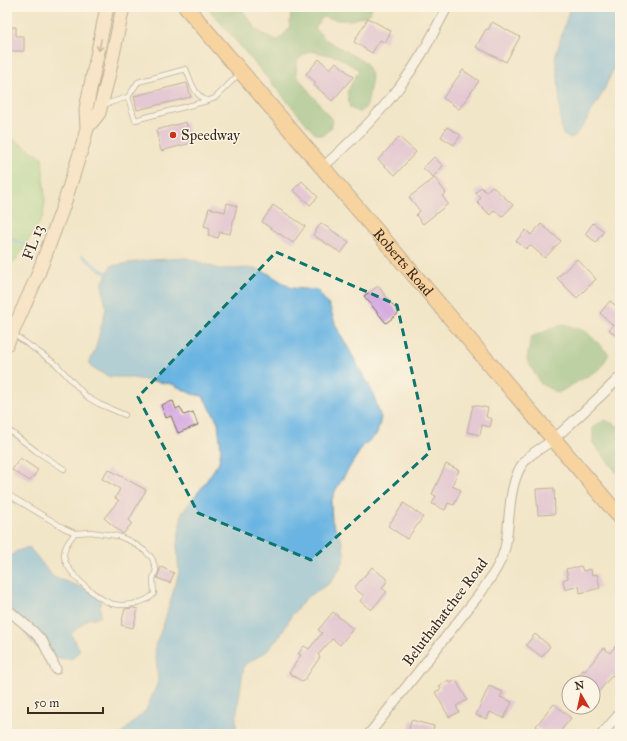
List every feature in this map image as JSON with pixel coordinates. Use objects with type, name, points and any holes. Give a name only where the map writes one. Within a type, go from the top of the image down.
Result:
[{"type":"main road","points":[[87,128],[86,110],[107,7]]},
{"type":"main road","points":[[87,128],[99,113],[122,7]]},
{"type":"main road","name":"Roberts Road","points":[[186,7],[620,517]]},
{"type":"main road","name":"FL 13","points":[[10,339],[37,278],[63,207],[87,128]]},
{"type":"street","points":[[322,168],[368,125],[409,76],[446,7]]},
{"type":"street","name":"Beluthahatchee Road","points":[[369,734],[493,575],[500,562],[504,548],[514,483],[525,459],[553,439],[620,377]]},
{"type":"street","points":[[7,609],[34,632],[43,642],[56,669]]},
{"type":"street","points":[[602,734],[620,713]]},
{"type":"lane","points":[[101,105],[128,97],[138,82],[186,69],[197,94],[207,101]]},
{"type":"lane","points":[[128,97],[135,120],[215,98],[241,72]]},
{"type":"lane","points":[[10,339],[56,364],[87,397],[99,404],[126,415]]},
{"type":"lane","points":[[7,429],[36,452],[64,469]]},
{"type":"lane","points":[[7,494],[75,533],[91,532],[118,536],[132,542],[152,558],[156,570],[153,579],[154,594],[138,603],[112,604],[83,584],[69,568],[64,556],[66,546],[75,533]]},
{"type":"highlighted area","points":[[276,252],[397,305],[430,452],[311,560],[198,513],[138,397]]},
{"type":"green space","points":[[207,7],[240,7],[257,30],[277,41],[289,29],[292,7],[372,7],[370,14],[356,19],[337,20],[323,17],[315,28],[325,39],[366,63],[372,78],[367,105],[360,113],[350,108],[347,92],[359,70],[338,57],[310,51],[297,60],[296,75],[333,121],[331,128],[323,135],[315,134]]},
{"type":"green space","points":[[7,136],[42,157],[45,200],[43,217],[16,260],[7,269]]},
{"type":"green space","points":[[564,324],[587,332],[609,354],[600,369],[558,393],[541,384],[527,360],[531,337]]},
{"type":"green space","points":[[605,420],[620,427],[620,477],[593,443],[593,427]]},
{"type":"water","points":[[570,7],[620,7],[620,54],[603,92],[583,126],[574,137],[569,138],[563,135],[561,127],[558,75],[555,58]]},
{"type":"water","points":[[187,258],[219,269],[255,268],[269,274],[291,288],[317,290],[330,307],[336,326],[372,391],[381,418],[377,434],[363,446],[336,489],[331,502],[332,521],[342,542],[345,557],[340,568],[330,583],[307,597],[291,616],[281,635],[266,652],[244,665],[236,719],[236,734],[121,734],[146,710],[158,682],[155,646],[164,623],[179,572],[177,546],[182,513],[219,462],[221,449],[218,422],[203,396],[192,394],[172,384],[125,377],[110,377],[92,368],[89,364],[95,350],[106,309],[102,284],[111,266],[149,260]]},
{"type":"water","points":[[29,547],[53,577],[101,595],[100,617],[88,619],[71,634],[80,650],[73,658],[64,659],[47,655],[32,643],[18,622],[7,601],[7,559],[17,551]]},
{"type":"building","points":[[368,18],[391,31],[385,43],[380,40],[372,53],[354,42]]},
{"type":"building","points":[[492,22],[520,37],[506,62],[476,47],[486,29],[488,30]]},
{"type":"building","points":[[7,27],[16,27],[16,36],[24,36],[24,51],[7,51]]},
{"type":"building","points":[[319,59],[330,69],[336,62],[353,77],[332,101],[314,85],[316,83],[306,74]]},
{"type":"building","points":[[463,70],[479,81],[459,109],[443,98]]},
{"type":"building","points":[[187,83],[191,97],[137,110],[134,96]]},
{"type":"building","points":[[186,122],[191,143],[161,151],[156,130]]},
{"type":"building","points":[[447,127],[461,135],[454,145],[441,137]]},
{"type":"building","points":[[399,137],[416,152],[395,175],[378,160]]},
{"type":"building","points":[[434,157],[443,166],[433,177],[423,168]]},
{"type":"building","points":[[435,178],[446,193],[442,196],[448,204],[423,224],[416,215],[420,211],[409,197]]},
{"type":"building","points":[[302,181],[318,197],[310,205],[293,190]]},
{"type":"building","points":[[492,186],[513,205],[502,217],[494,210],[490,215],[477,202],[481,198],[475,193],[481,187],[486,192]]},
{"type":"building","points":[[227,203],[237,206],[230,234],[220,232],[218,238],[208,235],[210,228],[204,226],[209,208],[225,212]]},
{"type":"building","points":[[273,205],[305,226],[293,243],[262,222]]},
{"type":"building","points":[[321,223],[349,242],[341,253],[313,235]]},
{"type":"building","points":[[593,223],[604,231],[596,242],[585,234]]},
{"type":"building","points":[[541,224],[561,241],[545,258],[530,245],[526,249],[516,241],[526,230],[531,235]]},
{"type":"building","points":[[577,259],[596,279],[577,298],[557,278]]},
{"type":"building","points":[[378,286],[399,313],[386,323],[364,296]]},
{"type":"building","points":[[610,301],[620,309],[620,339],[609,330],[613,325],[600,313]]},
{"type":"building","points":[[173,401],[176,409],[180,407],[184,415],[193,412],[198,425],[178,433],[171,416],[166,418],[161,405]]},
{"type":"building","points":[[473,405],[488,408],[486,417],[492,419],[490,427],[482,425],[480,435],[467,432]]},
{"type":"building","points":[[20,458],[38,470],[30,481],[12,470]]},
{"type":"building","points":[[446,464],[459,470],[452,486],[461,490],[454,505],[448,503],[445,510],[432,504],[436,496],[432,494]]},
{"type":"building","points":[[108,469],[146,490],[129,520],[132,523],[123,534],[104,518],[119,500],[115,498],[120,489],[102,479]]},
{"type":"building","points":[[554,488],[555,514],[538,515],[536,489]]},
{"type":"building","points":[[404,503],[423,517],[407,539],[388,526]]},
{"type":"building","points":[[581,566],[583,571],[591,569],[592,575],[597,574],[600,588],[580,593],[579,586],[565,590],[563,580],[568,578],[566,569]]},
{"type":"building","points":[[161,567],[174,573],[170,583],[157,578]]},
{"type":"building","points":[[372,567],[388,580],[382,588],[387,592],[371,610],[360,601],[364,596],[354,588]]},
{"type":"building","points":[[125,609],[138,609],[133,628],[121,625]]},
{"type":"building","points":[[333,612],[353,629],[340,645],[332,639],[318,655],[320,657],[303,682],[289,673],[301,655],[298,654],[304,646],[309,649],[322,633],[318,630]]},
{"type":"building","points":[[535,634],[550,646],[542,657],[526,645]]},
{"type":"building","points":[[620,641],[620,681],[612,675],[601,689],[601,675],[579,675],[583,670],[585,671],[604,648],[610,653]]},
{"type":"building","points":[[449,680],[450,683],[456,680],[467,700],[456,706],[459,712],[449,717],[435,692],[441,689],[439,686]]},
{"type":"building","points":[[489,686],[503,692],[500,697],[512,702],[504,718],[490,712],[487,719],[476,715]]},
{"type":"building","points":[[554,704],[561,710],[561,715],[567,715],[571,718],[558,734],[545,734],[536,726]]},
{"type":"building","points":[[411,720],[434,726],[432,734],[408,734]]},
{"type":"waterway","points":[[7,237],[23,244]]},
{"type":"waterway","points":[[83,256],[96,267],[111,276]]},
{"type":"place","name":"Speedway","points":[[173,135]]}]
